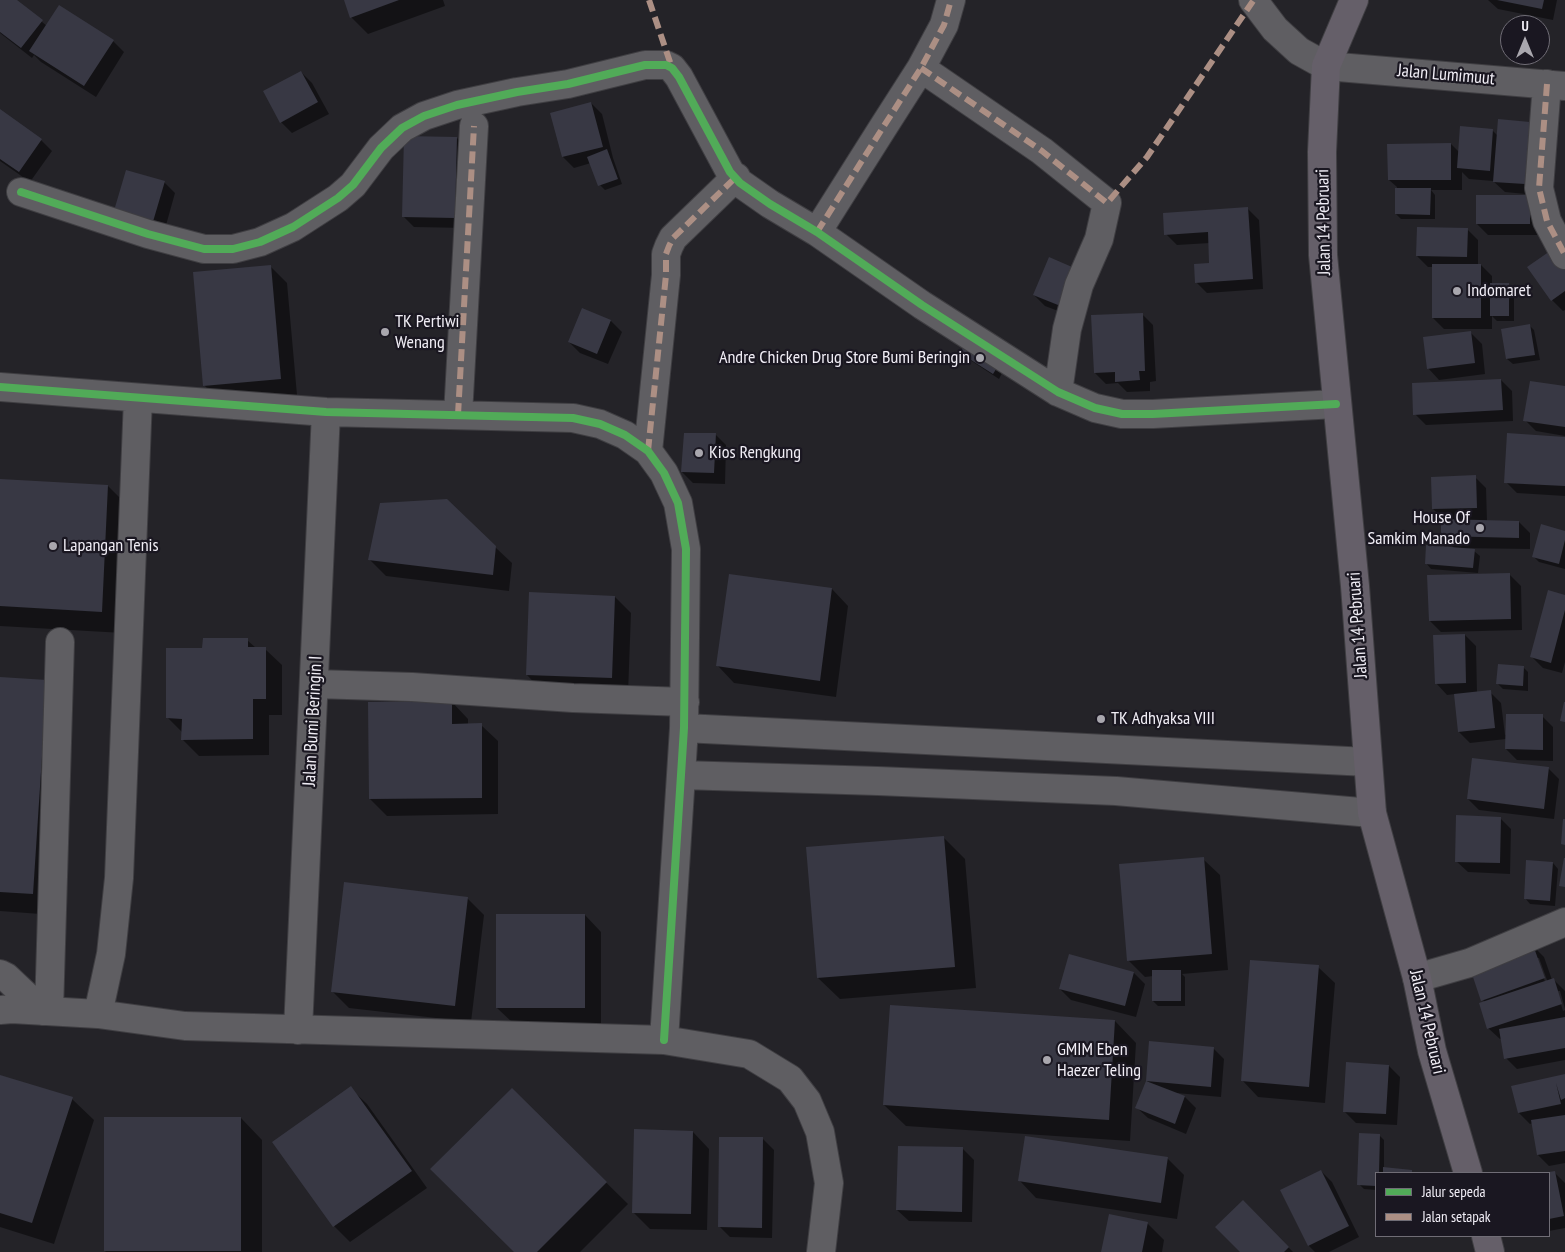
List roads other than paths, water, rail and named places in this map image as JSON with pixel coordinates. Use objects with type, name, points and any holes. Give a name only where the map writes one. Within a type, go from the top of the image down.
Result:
[{"type":"main road","points":[[1326,66],[1354,0]]},
{"type":"main road","name":"Jalan 14 Pebruari","points":[[1326,66],[1322,152],[1323,255],[1355,586],[1372,813],[1417,978],[1432,1051],[1468,1172]]},
{"type":"main road","points":[[1486,1237],[1490,1252]]},
{"type":"street","points":[[818,232],[921,68],[944,25],[951,0]]},
{"type":"street","points":[[1253,0],[1275,29],[1299,51],[1326,66]]},
{"type":"street","points":[[21,192],[148,234],[204,249],[233,249],[260,242],[293,228],[338,198],[353,185],[380,148],[402,128],[424,116],[465,103],[568,84],[645,65],[666,65],[672,68],[679,78],[730,172],[736,178],[770,204],[818,232],[922,305],[1058,392],[1095,408],[1122,414],[1336,404]]},
{"type":"street","name":"Jalan Lumimuut","points":[[1326,66],[1556,85]]},
{"type":"street","points":[[921,68],[1042,151],[1107,203],[1099,239],[1079,285],[1067,329],[1058,392]]},
{"type":"street","points":[[1556,85],[1539,188],[1547,221],[1565,255]]},
{"type":"street","points":[[458,415],[474,126]]},
{"type":"street","points":[[648,452],[666,275],[666,254],[673,238],[736,178]]},
{"type":"street","points":[[0,387],[326,412],[573,418],[600,424],[625,435],[648,452],[664,473],[678,503],[686,549],[682,775],[664,1040]]},
{"type":"street","points":[[98,1014],[111,954],[119,878],[138,398]]},
{"type":"street","name":"Jalan Bumi Beringin I","points":[[298,1030],[326,412]]},
{"type":"street","points":[[45,1011],[60,642]]},
{"type":"street","points":[[315,684],[412,687],[573,698],[684,715],[881,738],[1368,762]]},
{"type":"street","points":[[878,781],[881,738]]},
{"type":"street","points":[[1116,791],[1118,749]]},
{"type":"street","points":[[682,775],[1116,791],[1372,813]]},
{"type":"street","points":[[1417,978],[1469,963],[1565,922]]},
{"type":"street","points":[[0,974],[45,1011]]},
{"type":"street","points":[[0,1010],[98,1014],[184,1026],[664,1040],[750,1054],[790,1079],[807,1101],[820,1132],[829,1183],[821,1252]]},
{"type":"place","name":"Indomaret","points":[[1457,291]]},
{"type":"place","name":"TK Pertiwi Wenang","points":[[385,332]]},
{"type":"place","name":"Andre Chicken Drug Store Bumi Beringin","points":[[980,358]]},
{"type":"place","name":"Kios Rengkung","points":[[699,453]]},
{"type":"place","name":"House Of Samkim Manado","points":[[1480,528]]},
{"type":"place","name":"Lapangan Tenis","points":[[53,546]]},
{"type":"place","name":"TK Adhyaksa VIII","points":[[1101,719]]},
{"type":"place","name":"GMIM Eben Haezer Teling","points":[[1047,1060]]}]
